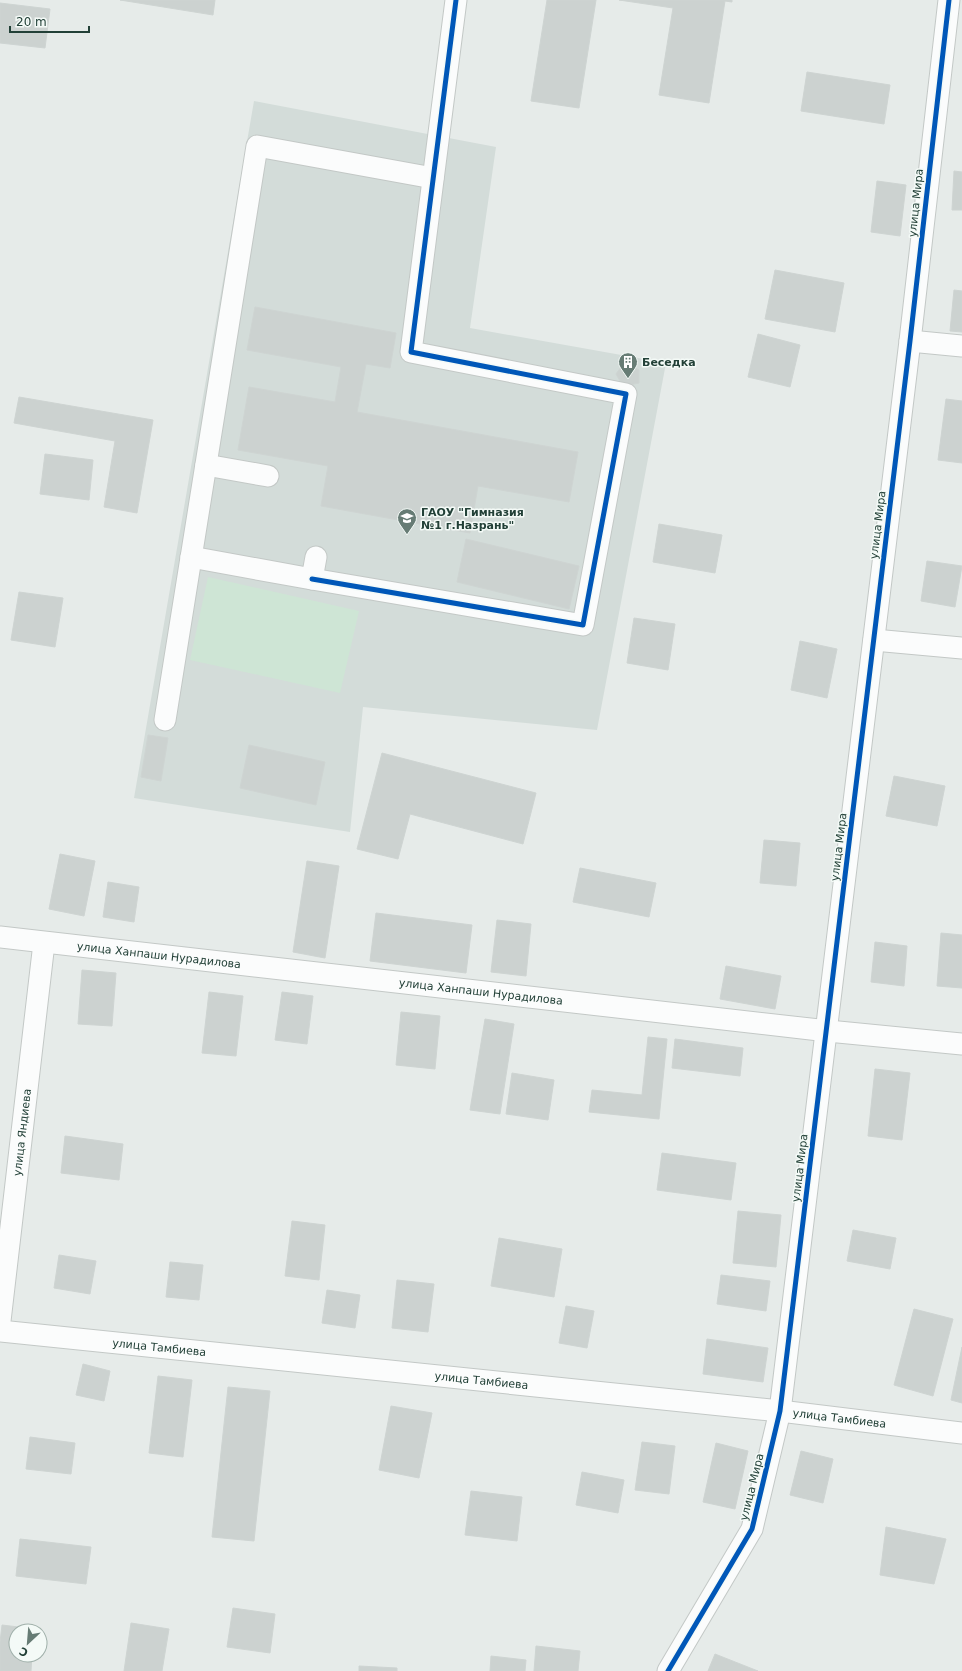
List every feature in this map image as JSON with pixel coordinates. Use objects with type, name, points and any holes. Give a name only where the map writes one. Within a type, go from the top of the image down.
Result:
[{"type":"street","points":[[191,557],[584,625],[626,394],[411,352],[456,0]]},
{"type":"street","name":"улица Мира","points":[[668,1671],[752,1529],[780,1411],[828,1031],[949,0]]},
{"type":"street","points":[[165,720],[258,146],[433,178]]},
{"type":"street","points":[[910,341],[962,346]]},
{"type":"street","points":[[206,465],[268,476]]},
{"type":"street","points":[[312,579],[316,557]]},
{"type":"street","points":[[874,640],[962,648]]},
{"type":"street","name":"улица Ханпаши Нурадилова","points":[[0,937],[828,1031],[962,1044]]},
{"type":"street","name":"улица Яндиева","points":[[0,1321],[44,943]]},
{"type":"street","name":"улица Тамбиева","points":[[0,1331],[780,1411],[962,1433]]},
{"type":"shaded area","name":"ГАОУ \"Гимназия №1 г.Назрань\"","points":[[254,101],[496,147],[470,328],[666,363],[597,730],[363,707],[350,832],[134,798]]},
{"type":"green space","points":[[208,577],[359,611],[340,693],[190,660]]},
{"type":"building","points":[[120,0],[215,0],[213,15]]},
{"type":"building","points":[[547,0],[596,0],[579,108],[531,101]]},
{"type":"building","points":[[619,0],[732,0],[732,2],[725,1],[709,103],[659,95],[673,8]]},
{"type":"building","points":[[0,3],[50,9],[45,48],[0,43]]},
{"type":"building","points":[[807,72],[890,85],[884,124],[801,111]]},
{"type":"building","points":[[954,171],[962,172],[962,210],[952,210]]},
{"type":"building","points":[[877,181],[906,185],[900,236],[871,232]]},
{"type":"building","points":[[775,270],[844,283],[835,332],[765,319]]},
{"type":"building","points":[[954,290],[962,291],[962,332],[950,331]]},
{"type":"building","points":[[255,307],[396,333],[390,368],[366,364],[357,412],[578,452],[569,502],[478,486],[470,533],[321,506],[328,466],[238,450],[249,387],[335,402],[341,367],[247,350]]},
{"type":"building","points":[[758,334],[800,345],[790,387],[748,377]]},
{"type":"building","name":"Беседка","points":[[624,363],[639,370],[639,383],[623,386],[616,374]]},
{"type":"building","points":[[19,397],[153,420],[137,513],[104,507],[115,441],[14,423]]},
{"type":"building","points":[[946,399],[962,401],[962,463],[938,460]]},
{"type":"building","points":[[45,454],[93,460],[89,500],[40,494]]},
{"type":"building","points":[[659,524],[722,535],[715,573],[653,562]]},
{"type":"building","points":[[466,539],[579,566],[569,609],[457,582]]},
{"type":"building","points":[[927,561],[962,566],[955,607],[921,601]]},
{"type":"building","points":[[19,592],[63,598],[55,647],[11,640]]},
{"type":"building","points":[[634,618],[675,624],[668,670],[627,663]]},
{"type":"building","points":[[800,641],[837,649],[827,698],[791,690]]},
{"type":"building","points":[[148,735],[168,738],[161,781],[141,777]]},
{"type":"building","points":[[249,745],[325,762],[316,805],[240,788]]},
{"type":"building","points":[[382,753],[536,793],[523,844],[410,814],[398,859],[357,849]]},
{"type":"building","points":[[894,776],[945,786],[937,826],[886,816]]},
{"type":"building","points":[[764,840],[800,843],[796,886],[760,883]]},
{"type":"building","points":[[60,854],[95,861],[84,916],[49,909]]},
{"type":"building","points":[[307,861],[339,866],[325,958],[293,952]]},
{"type":"building","points":[[580,868],[656,883],[649,917],[573,902]]},
{"type":"building","points":[[108,882],[139,887],[134,922],[103,917]]},
{"type":"building","points":[[376,913],[472,925],[466,973],[370,961]]},
{"type":"building","points":[[497,920],[531,924],[526,976],[491,972]]},
{"type":"building","points":[[941,933],[962,935],[962,988],[937,986]]},
{"type":"building","points":[[875,942],[907,946],[904,986],[871,982]]},
{"type":"building","points":[[726,966],[781,976],[775,1009],[720,999]]},
{"type":"building","points":[[82,970],[116,973],[112,1026],[78,1024]]},
{"type":"building","points":[[209,992],[243,996],[236,1056],[202,1053]]},
{"type":"building","points":[[282,992],[313,996],[307,1044],[275,1040]]},
{"type":"building","points":[[401,1012],[440,1016],[435,1069],[396,1065]]},
{"type":"building","points":[[485,1019],[514,1024],[500,1114],[470,1110]]},
{"type":"building","points":[[648,1037],[667,1039],[659,1119],[589,1112],[592,1090],[642,1095]]},
{"type":"building","points":[[675,1039],[743,1048],[740,1076],[672,1068]]},
{"type":"building","points":[[875,1069],[910,1073],[902,1140],[868,1136]]},
{"type":"building","points":[[512,1073],[554,1080],[548,1120],[506,1114]]},
{"type":"building","points":[[65,1136],[123,1144],[119,1180],[61,1173]]},
{"type":"building","points":[[662,1153],[736,1163],[731,1200],[657,1190]]},
{"type":"building","points":[[738,1211],[781,1215],[776,1267],[733,1263]]},
{"type":"building","points":[[292,1221],[325,1225],[319,1280],[285,1276]]},
{"type":"building","points":[[853,1230],[896,1238],[890,1269],[847,1261]]},
{"type":"building","points":[[499,1238],[562,1249],[554,1297],[491,1286]]},
{"type":"building","points":[[59,1255],[96,1261],[90,1294],[54,1288]]},
{"type":"building","points":[[170,1262],[203,1265],[199,1300],[166,1297]]},
{"type":"building","points":[[721,1275],[770,1281],[766,1311],[717,1304]]},
{"type":"building","points":[[397,1280],[434,1284],[428,1332],[392,1328]]},
{"type":"building","points":[[327,1290],[360,1295],[355,1328],[322,1323]]},
{"type":"building","points":[[566,1306],[594,1311],[587,1348],[559,1343]]},
{"type":"building","points":[[914,1309],[953,1319],[933,1396],[894,1385]]},
{"type":"building","points":[[707,1339],[768,1348],[763,1382],[703,1374]]},
{"type":"building","points":[[962,1347],[962,1403],[951,1400]]},
{"type":"building","points":[[83,1364],[110,1371],[104,1401],[76,1395]]},
{"type":"building","points":[[158,1376],[192,1380],[183,1457],[149,1453]]},
{"type":"building","points":[[228,1387],[270,1391],[254,1541],[212,1537]]},
{"type":"building","points":[[391,1406],[432,1413],[419,1478],[379,1470]]},
{"type":"building","points":[[30,1437],[75,1443],[71,1474],[26,1469]]},
{"type":"building","points":[[642,1442],[675,1446],[669,1494],[635,1490]]},
{"type":"building","points":[[716,1443],[748,1451],[735,1509],[703,1502]]},
{"type":"building","points":[[801,1451],[833,1459],[823,1503],[790,1495]]},
{"type":"building","points":[[582,1472],[624,1480],[618,1513],[576,1505]]},
{"type":"building","points":[[471,1491],[522,1497],[517,1541],[465,1535]]},
{"type":"building","points":[[886,1527],[946,1539],[934,1584],[880,1575]]},
{"type":"building","points":[[20,1539],[91,1547],[86,1584],[16,1576]]},
{"type":"building","points":[[233,1608],[275,1614],[270,1653],[227,1647]]},
{"type":"building","points":[[131,1623],[169,1629],[162,1671],[124,1671]]},
{"type":"building","points":[[2,1625],[8,1626],[8,1663],[32,1663],[31,1671],[0,1671],[0,1642]]},
{"type":"building","points":[[536,1646],[580,1651],[578,1671],[534,1671]]},
{"type":"building","points":[[715,1654],[758,1671],[708,1671]]},
{"type":"building","points":[[491,1656],[526,1660],[525,1671],[490,1671]]},
{"type":"building","points":[[359,1666],[397,1668],[397,1671],[359,1671]]},
{"type":"cycle path","points":[[312,579],[583,625],[626,394],[411,352],[456,0]]},
{"type":"cycle path","points":[[668,1671],[752,1529],[780,1411],[910,341],[949,0]]},
{"type":"place","name":"Беседка","points":[[628,379]]},
{"type":"place","name":"ГАОУ \"Гимназия №1 г.Назрань\"","points":[[407,535]]}]
